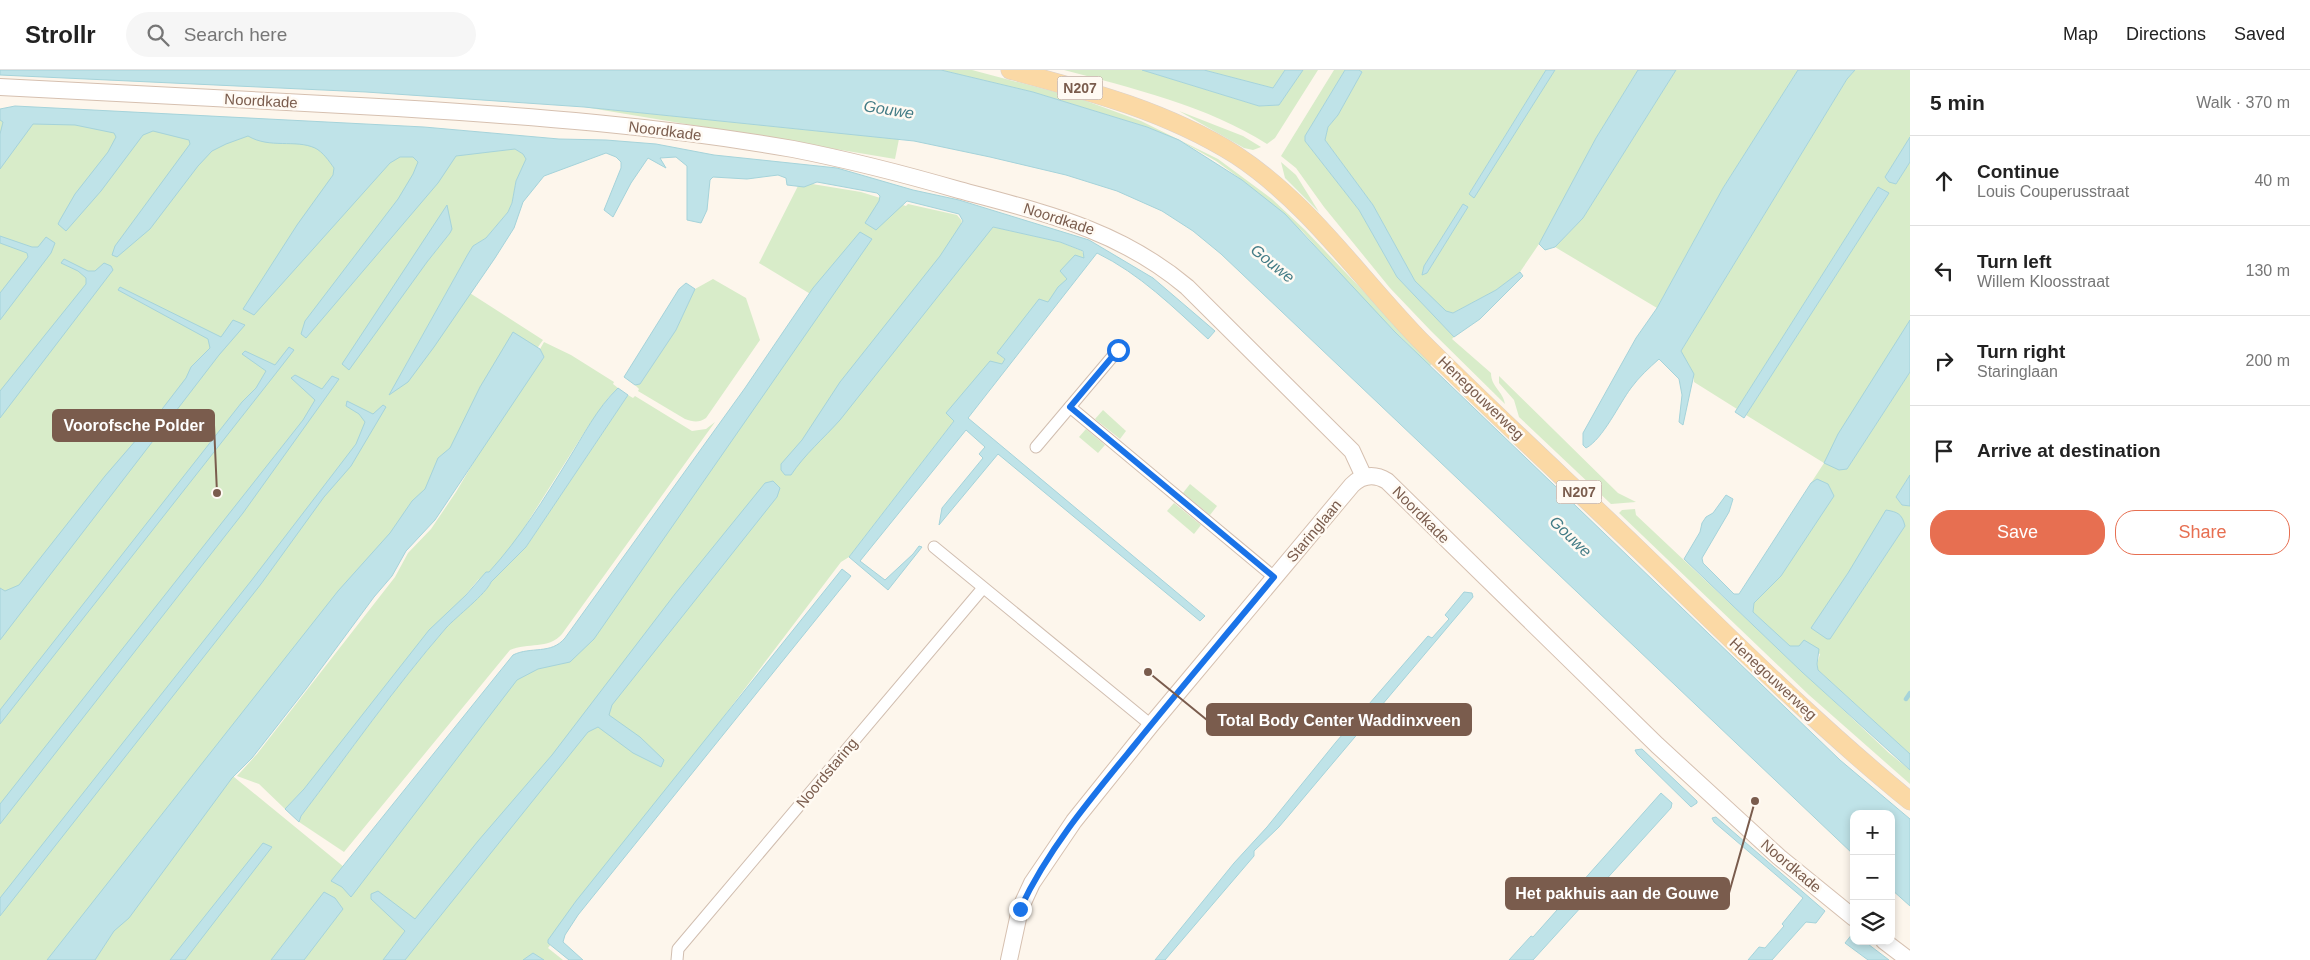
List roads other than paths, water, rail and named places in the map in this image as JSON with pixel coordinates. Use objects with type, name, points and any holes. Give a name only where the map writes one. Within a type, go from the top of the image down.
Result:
[{"type":"main road","name":"Henegouwerweg","points":[[1010,70],[1095,92],[1150,111],[1194,132],[1260,171],[1297,204],[1419,338],[1489,406],[1757,664],[1860,759],[1910,801]]},
{"type":"street","name":"Noordkade","points":[[0,87],[482,113],[685,133],[790,149],[875,166],[1076,222],[1108,236],[1137,250],[1164,267],[1187,287],[1348,447],[1359,464],[1364,477],[1374,476],[1387,481],[1657,745],[1778,857],[1850,915]]},
{"type":"street","points":[[1036,447],[1118,350]]},
{"type":"street","points":[[1070,407],[1274,577]]},
{"type":"street","name":"Staringlaan","points":[[1009,960],[1020,909],[1032,884],[1074,821],[1274,577],[1352,485],[1364,477]]},
{"type":"street","points":[[934,547],[1151,725]]},
{"type":"street","name":"Noordstaring","points":[[677,960],[678,949],[983,588]]},
{"type":"street","points":[[1889,945],[1909,960]]},
{"type":"water","name":"Gouwe","points":[[0,70],[941,70],[1033,92],[1147,127],[1179,140],[1242,180],[1285,214],[1395,332],[1840,760],[1910,819],[1910,906],[1895,893],[1895,810],[1850,810],[1850,851],[1221,254],[1193,231],[1162,211],[1117,191],[1066,175],[914,141],[584,107],[366,92],[0,75]]},
{"type":"water","points":[[1142,70],[1204,70],[1273,88],[1285,70],[1303,70],[1279,105],[1259,106]]},
{"type":"water","points":[[1345,70],[1359,70],[1362,72],[1338,115],[1328,127],[1325,140],[1373,205],[1415,281],[1446,311],[1453,313],[1496,290],[1520,272],[1523,276],[1480,319],[1454,337],[1397,277],[1359,210],[1305,141],[1305,136]]},
{"type":"water","points":[[1546,70],[1555,70],[1474,198],[1469,194]]},
{"type":"water","points":[[1638,70],[1676,70],[1583,218],[1555,247],[1545,250],[1539,244],[1596,138]]},
{"type":"water","points":[[1798,70],[1855,70],[1847,79],[1681,351],[1694,374],[1683,425],[1679,422],[1682,395],[1679,379],[1659,359],[1634,384],[1599,437],[1586,448],[1583,445],[1583,433],[1636,338],[1657,308],[1723,188]]},
{"type":"water","points":[[15,106],[424,127],[559,139],[656,144],[714,155],[837,168],[913,190],[959,200],[1089,240],[1153,278],[1215,331],[1208,339],[1142,281],[1113,261],[1097,253],[968,418],[1205,616],[1200,621],[998,454],[939,525],[942,508],[983,458],[979,454],[985,447],[966,430],[860,561],[885,580],[919,546],[922,547],[888,590],[849,557],[954,421],[946,413],[990,361],[1002,364],[1005,359],[997,353],[1039,299],[1048,302],[1058,287],[1067,279],[1060,271],[1075,255],[1084,258],[1083,251],[1060,242],[993,227],[840,420],[808,453],[791,475],[785,475],[781,470],[781,464],[802,440],[840,382],[940,256],[963,221],[959,214],[907,201],[876,230],[865,223],[879,201],[880,196],[877,193],[817,182],[804,187],[787,185],[786,178],[778,175],[747,179],[713,177],[710,180],[707,210],[701,223],[687,220],[687,166],[676,157],[660,158],[666,168],[648,158],[631,183],[613,217],[604,210],[621,168],[621,162],[616,157],[606,153],[544,176],[523,202],[514,228],[434,347],[408,382],[389,395],[473,246],[486,238],[508,212],[512,203],[516,181],[526,159],[523,154],[515,149],[456,156],[438,183],[306,338],[301,334],[305,321],[398,199],[418,162],[413,157],[400,157],[390,163],[254,315],[243,309],[297,225],[333,175],[334,168],[321,152],[307,145],[265,142],[248,136],[212,151],[198,166],[150,229],[117,257],[112,255],[115,246],[190,144],[189,140],[153,131],[143,135],[101,191],[66,231],[58,224],[60,220],[75,194],[108,152],[116,137],[114,133],[75,125],[33,124],[0,169],[0,134],[3,122],[0,120],[0,109]]},
{"type":"water","points":[[1910,137],[1910,162],[1896,184],[1889,182],[1885,177]]},
{"type":"water","points":[[1878,187],[1889,193],[1744,418],[1735,412]]},
{"type":"water","points":[[1463,204],[1468,207],[1427,273],[1422,275],[1424,266]]},
{"type":"water","points":[[447,205],[452,229],[450,233],[349,370],[342,364]]},
{"type":"water","points":[[860,232],[872,239],[594,639],[570,662],[538,669],[517,680],[351,897],[342,887],[331,881],[513,655],[520,652],[554,647],[565,638],[745,388],[813,288]]},
{"type":"water","points":[[0,236],[32,247],[38,247],[46,237],[55,243],[51,253],[0,320],[0,293],[28,257],[27,253],[0,243]]},
{"type":"water","points":[[64,259],[88,271],[95,271],[104,263],[111,266],[113,270],[0,418],[0,391],[86,284],[86,278],[78,271],[61,263]]},
{"type":"water","points":[[686,283],[695,289],[676,330],[640,384],[635,385],[624,377],[679,289]]},
{"type":"water","points":[[120,287],[221,337],[233,320],[245,325],[219,355],[0,640],[0,588],[5,591],[19,585],[105,476],[156,417],[186,378],[191,367],[210,348],[208,339],[118,290]]},
{"type":"water","points":[[1910,320],[1910,372],[1847,469],[1839,470],[1824,463],[1838,434]]},
{"type":"water","points":[[513,332],[540,349],[544,357],[435,520],[406,551],[392,576],[252,758],[232,778],[129,918],[114,931],[95,960],[47,960],[338,591],[390,533],[412,501],[425,489],[438,458],[450,448],[480,387]]},
{"type":"water","points":[[289,347],[294,350],[0,724],[0,710],[242,402],[256,388],[266,371],[242,354],[245,351],[275,365]]},
{"type":"water","points":[[295,375],[322,389],[332,376],[339,379],[243,513],[0,824],[0,804],[303,420],[315,400],[291,378]]},
{"type":"water","points":[[618,388],[628,395],[526,547],[477,599],[446,628],[427,651],[390,697],[301,816],[299,822],[285,809],[304,789],[429,630],[466,595],[486,572],[489,572],[511,546],[541,504],[597,413]]},
{"type":"water","points":[[347,401],[373,414],[383,405],[386,407],[351,466],[324,497],[261,584],[0,916],[0,898],[251,581],[356,444],[365,422],[359,414],[346,406]]},
{"type":"water","points":[[1910,475],[1910,506],[1902,505],[1896,497]]},
{"type":"water","points":[[1817,479],[1828,484],[1834,496],[1781,576],[1754,603],[1753,612],[1790,646],[1799,646],[1804,640],[1819,649],[1818,670],[1910,754],[1910,770],[1802,672],[1684,559],[1700,532],[1706,517],[1713,513],[1726,495],[1733,499],[1729,512],[1702,558],[1703,563],[1734,594],[1739,594],[1811,483]]},
{"type":"water","points":[[773,481],[780,488],[777,497],[612,705],[609,715],[640,737],[664,760],[661,767],[633,753],[598,727],[588,732],[405,960],[383,960],[405,931],[371,899],[371,894],[378,891],[415,919],[478,841],[552,755],[675,594],[765,483]]},
{"type":"water","points":[[1886,510],[1899,514],[1905,526],[1830,639],[1827,639],[1811,628],[1848,573]]},
{"type":"water","points":[[842,569],[851,576],[578,915],[565,935],[563,942],[583,960],[569,960],[548,943],[548,940],[576,901]]},
{"type":"water","points":[[1464,592],[1472,593],[1473,597],[1279,827],[1254,851],[1254,856],[1165,960],[1155,960],[1336,742],[1428,636],[1432,638],[1449,619],[1445,615]]},
{"type":"water","points":[[1642,749],[1697,803],[1691,807],[1635,750]]},
{"type":"water","points":[[1661,793],[1672,803],[1671,808],[1533,960],[1509,960],[1531,936],[1533,937]]},
{"type":"water","points":[[1716,817],[1825,911],[1816,923],[1806,922],[1772,960],[1748,960],[1759,947],[1765,948],[1784,926],[1782,924],[1803,898],[1714,822],[1712,818]]},
{"type":"water","points":[[263,843],[272,847],[185,960],[170,960]]},
{"type":"water","points":[[324,892],[335,898],[343,909],[304,960],[271,960]]},
{"type":"water","points":[[1850,937],[1850,945],[1869,945],[1889,960],[1868,960],[1845,943]]},
{"type":"water","points":[[533,953],[544,960],[523,960]]},
{"type":"waterway","points":[[1906,699],[1910,693]]},
{"type":"place","name":"Voorofsche Polder","points":[[217,493]]},
{"type":"place","name":"Total Body Center Waddinxveen","points":[[1148,672]]},
{"type":"place","name":"Het pakhuis aan de Gouwe","points":[[1755,801]]}]
